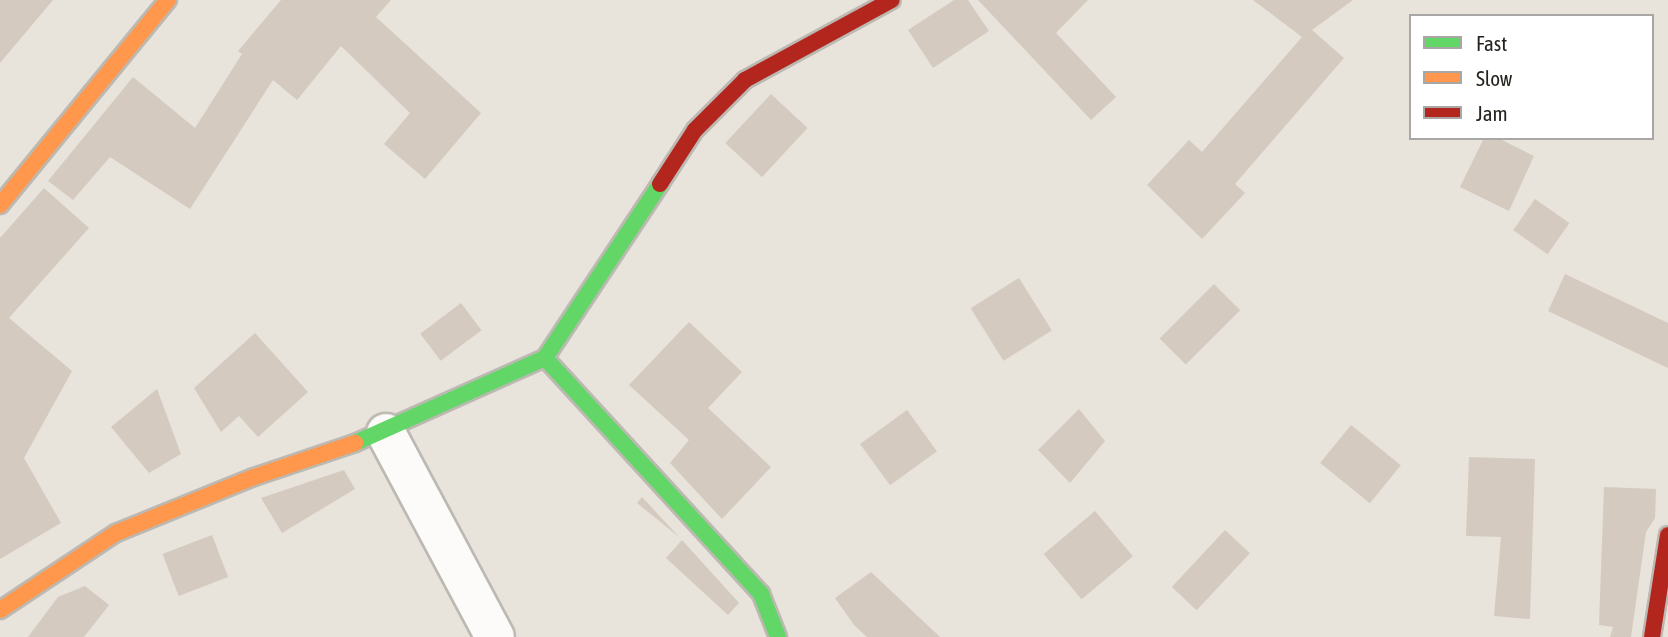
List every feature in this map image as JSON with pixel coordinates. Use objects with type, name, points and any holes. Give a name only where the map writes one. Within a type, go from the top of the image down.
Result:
[{"type":"street","points":[[0,205],[168,0]]},
{"type":"street","points":[[0,610],[116,533],[254,477],[386,433],[545,358],[695,130],[745,80],[892,0]]},
{"type":"street","points":[[545,358],[761,594],[778,637]]},
{"type":"street","points":[[386,433],[495,637]]},
{"type":"street","points":[[1653,637],[1668,535]]},
{"type":"building","points":[[0,0],[53,0],[0,63]]},
{"type":"building","points":[[281,0],[391,0],[376,17],[481,113],[425,179],[384,144],[410,113],[341,46],[297,100],[273,80],[190,209],[110,157],[73,200],[48,181],[133,77],[195,128],[242,54],[238,51]]},
{"type":"building","points":[[954,0],[968,0],[989,31],[933,68],[908,30]]},
{"type":"building","points":[[978,0],[1088,0],[1056,33],[1116,97],[1091,120]]},
{"type":"building","points":[[1253,0],[1353,0],[1312,30],[1344,58],[1235,184],[1245,193],[1202,239],[1147,185],[1189,140],[1202,152],[1302,37]]},
{"type":"building","points":[[771,94],[808,128],[762,177],[725,143]]},
{"type":"building","points":[[1483,140],[1502,140],[1534,156],[1509,211],[1460,187]]},
{"type":"building","points":[[44,188],[89,228],[9,318],[72,371],[24,458],[61,523],[0,559],[0,238]]},
{"type":"building","points":[[1535,199],[1569,223],[1548,254],[1513,230]]},
{"type":"building","points":[[1565,274],[1668,323],[1668,368],[1548,311]]},
{"type":"building","points":[[1019,278],[1052,331],[1004,361],[971,308]]},
{"type":"building","points":[[1214,284],[1240,310],[1186,365],[1160,338]]},
{"type":"building","points":[[461,303],[481,330],[441,361],[420,334]]},
{"type":"building","points":[[689,322],[742,372],[708,408],[771,467],[722,519],[670,463],[689,440],[629,385]]},
{"type":"building","points":[[255,333],[308,392],[258,437],[239,416],[221,432],[194,388]]},
{"type":"building","points":[[157,389],[181,454],[149,473],[111,427]]},
{"type":"building","points":[[1079,409],[1105,441],[1070,483],[1038,450]]},
{"type":"building","points":[[907,410],[937,451],[890,485],[860,444]]},
{"type":"building","points":[[1351,425],[1401,465],[1370,503],[1320,463]]},
{"type":"building","points":[[1469,457],[1535,459],[1530,619],[1494,616],[1501,537],[1466,536]]},
{"type":"building","points":[[344,470],[355,489],[282,533],[261,498]]},
{"type":"building","points":[[1604,487],[1656,489],[1655,518],[1646,532],[1631,637],[1610,637],[1613,627],[1599,625]]},
{"type":"building","points":[[642,497],[679,537],[637,503]]},
{"type":"building","points":[[1095,511],[1133,556],[1082,599],[1044,554]]},
{"type":"building","points":[[1225,530],[1250,553],[1197,610],[1172,587]]},
{"type":"building","points":[[212,535],[228,577],[179,596],[163,554]]},
{"type":"building","points":[[682,540],[739,603],[728,615],[666,558]]},
{"type":"building","points":[[871,572],[940,637],[867,637],[854,625],[835,598]]},
{"type":"building","points":[[85,586],[109,605],[84,637],[28,637],[58,597]]},
{"type":"traffic: fast","points":[[355,443],[545,358],[660,184]]},
{"type":"traffic: fast","points":[[545,358],[761,594],[778,637]]},
{"type":"traffic: slow","points":[[0,205],[168,0]]},
{"type":"traffic: slow","points":[[0,610],[116,533],[254,477],[355,443]]},
{"type":"traffic: jam","points":[[660,184],[695,130],[745,80],[892,0]]},
{"type":"traffic: jam","points":[[1652,637],[1668,535]]}]
